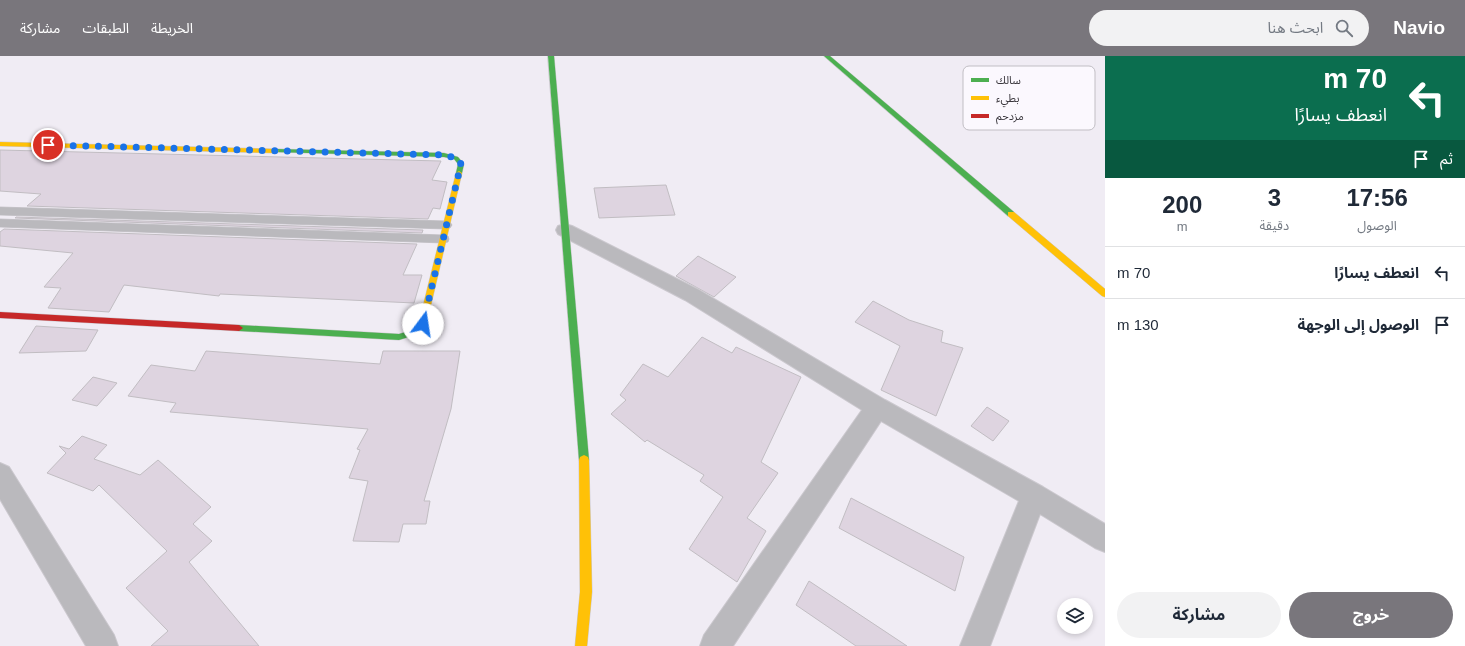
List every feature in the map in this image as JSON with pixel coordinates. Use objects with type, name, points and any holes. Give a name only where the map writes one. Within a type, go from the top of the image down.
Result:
[{"type":"street","points":[[551,56],[584,460],[586,592],[581,646]]},
{"type":"street","points":[[828,56],[1105,294]]},
{"type":"street","points":[[0,144],[444,155],[456,158],[461,164],[423,324],[415,332],[399,337],[0,315]]},
{"type":"street","points":[[565,230],[692,295],[877,407],[1034,496],[1105,539]]},
{"type":"street","points":[[715,646],[877,407]]},
{"type":"street","points":[[0,475],[103,646]]},
{"type":"street","points":[[974,646],[1034,496]]},
{"type":"lane","points":[[0,211],[446,225]]},
{"type":"lane","points":[[0,223],[443,239]]},
{"type":"building","points":[[0,150],[441,161],[432,180],[447,182],[440,209],[433,208],[428,219],[27,206],[41,194],[0,191]]},
{"type":"building","points":[[666,185],[675,215],[599,218],[594,188]]},
{"type":"building","points":[[15,218],[423,230],[422,233]]},
{"type":"building","points":[[4,229],[417,244],[403,275],[422,275],[414,303],[220,294],[219,296],[124,285],[109,312],[48,308],[61,288],[44,287],[73,253],[0,246],[0,232]]},
{"type":"building","points":[[698,256],[736,277],[714,297],[676,276]]},
{"type":"building","points":[[873,301],[909,320],[943,331],[941,342],[963,348],[936,416],[881,390],[900,346],[855,322]]},
{"type":"building","points":[[36,326],[98,330],[86,351],[19,353]]},
{"type":"building","points":[[702,337],[732,353],[736,347],[801,377],[761,462],[778,473],[747,518],[766,531],[737,582],[689,549],[723,497],[700,481],[704,475],[647,440],[645,442],[611,414],[626,400],[620,395],[643,364],[668,377]]},
{"type":"building","points":[[206,351],[380,364],[383,351],[460,351],[451,409],[424,501],[430,501],[426,524],[403,524],[399,542],[353,541],[368,481],[349,478],[360,450],[357,449],[368,429],[170,412],[176,403],[128,396],[151,365],[195,371]]},
{"type":"building","points":[[93,377],[117,383],[97,406],[72,400]]},
{"type":"building","points":[[987,407],[1009,421],[993,441],[971,426]]},
{"type":"building","points":[[82,436],[107,445],[94,459],[140,475],[158,460],[211,507],[193,524],[212,541],[189,562],[259,646],[151,646],[168,631],[126,588],[167,551],[99,485],[93,491],[47,473],[66,453],[59,446],[69,449]]},
{"type":"building","points":[[851,498],[964,557],[955,591],[839,528]]},
{"type":"building","points":[[809,581],[907,646],[856,646],[796,605]]},
{"type":"traffic: fast","points":[[551,56],[584,460]]},
{"type":"traffic: fast","points":[[827,56],[1011,214]]},
{"type":"traffic: fast","points":[[276,151],[444,155],[456,158],[461,164],[459,173]]},
{"type":"traffic: fast","points":[[239,328],[399,337],[415,332],[423,322]]},
{"type":"traffic: slow","points":[[0,144],[276,151]]},
{"type":"traffic: slow","points":[[423,322],[459,173]]},
{"type":"traffic: slow","points":[[1011,214],[1105,294]]},
{"type":"traffic: slow","points":[[581,646],[586,592],[584,460]]},
{"type":"traffic: jam","points":[[0,315],[239,328]]},
{"type":"route","points":[[48,145],[444,155],[456,158],[461,164],[423,324]]}]
